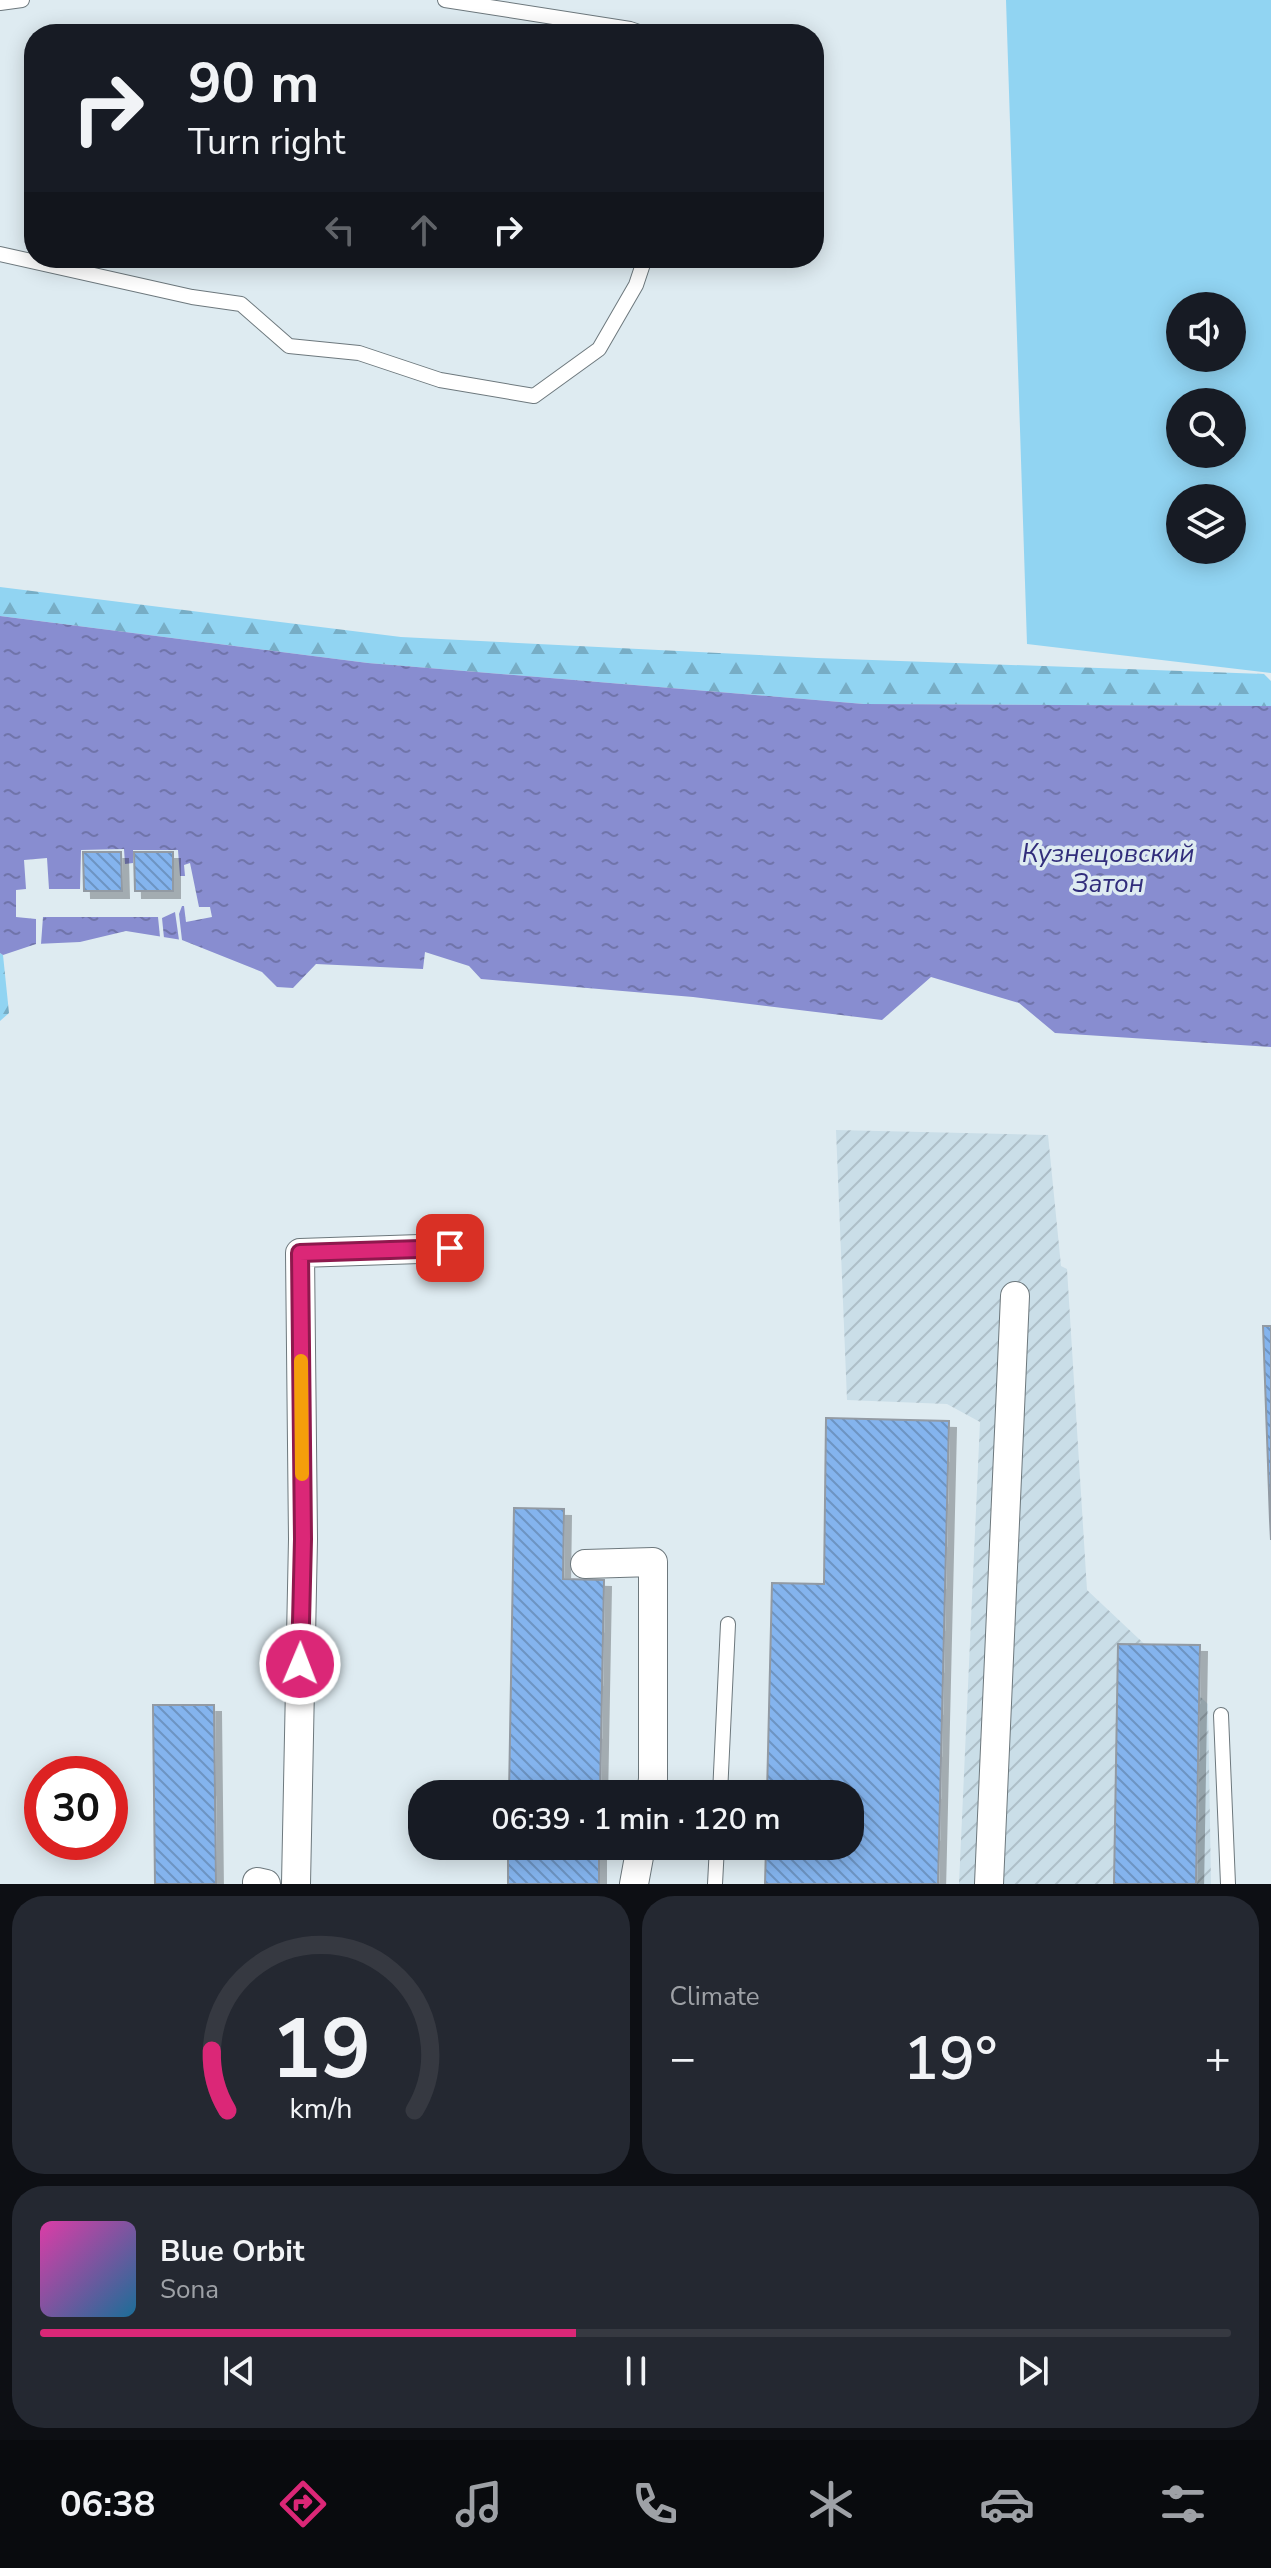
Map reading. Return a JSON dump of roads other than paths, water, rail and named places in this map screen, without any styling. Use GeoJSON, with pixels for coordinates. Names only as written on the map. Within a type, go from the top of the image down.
{"type":"FeatureCollection","features":[{"type":"Feature","properties":{"kind":"street"},"geometry":{"type":"LineString","coordinates":[[296,1884],[303,1539],[300,1253],[450,1248]]}},
{"type":"Feature","properties":{"kind":"street"},"geometry":{"type":"LineString","coordinates":[[989,1884],[1015,1296]]}},
{"type":"Feature","properties":{"kind":"street"},"geometry":{"type":"LineString","coordinates":[[585,1564],[653,1562],[653,1780]]}},
{"type":"Feature","properties":{"kind":"street"},"geometry":{"type":"LineString","coordinates":[[634,1884],[638,1860]]}},
{"type":"Feature","properties":{"kind":"lane"},"geometry":{"type":"LineString","coordinates":[[0,3],[22,0]]}},
{"type":"Feature","properties":{"kind":"lane"},"geometry":{"type":"LineString","coordinates":[[445,0],[601,24]]}},
{"type":"Feature","properties":{"kind":"lane"},"geometry":{"type":"LineString","coordinates":[[0,254],[24,259]]}},
{"type":"Feature","properties":{"kind":"lane"},"geometry":{"type":"LineString","coordinates":[[63,268],[192,297],[241,304],[289,346],[359,353],[440,380],[534,396],[599,349],[636,285],[642,268]]}},
{"type":"Feature","properties":{"kind":"lane"},"geometry":{"type":"LineString","coordinates":[[721,1780],[728,1624]]}},
{"type":"Feature","properties":{"kind":"lane"},"geometry":{"type":"LineString","coordinates":[[1221,1715],[1228,1884]]}},
{"type":"Feature","properties":{"kind":"lane"},"geometry":{"type":"LineString","coordinates":[[715,1884],[716,1860]]}},
{"type":"Feature","properties":{"kind":"water","name":"Кузнецовский Затон"},"geometry":{"type":"Polygon","coordinates":[[[0,616],[368,663],[864,704],[1271,706],[1271,1047],[1055,1033],[1019,1003],[931,977],[882,1020],[693,997],[481,979],[469,966],[425,952],[423,969],[316,964],[293,988],[277,987],[262,972],[182,940],[126,931],[80,942],[36,944],[3,955],[0,953],[0,616]]]}}]}
